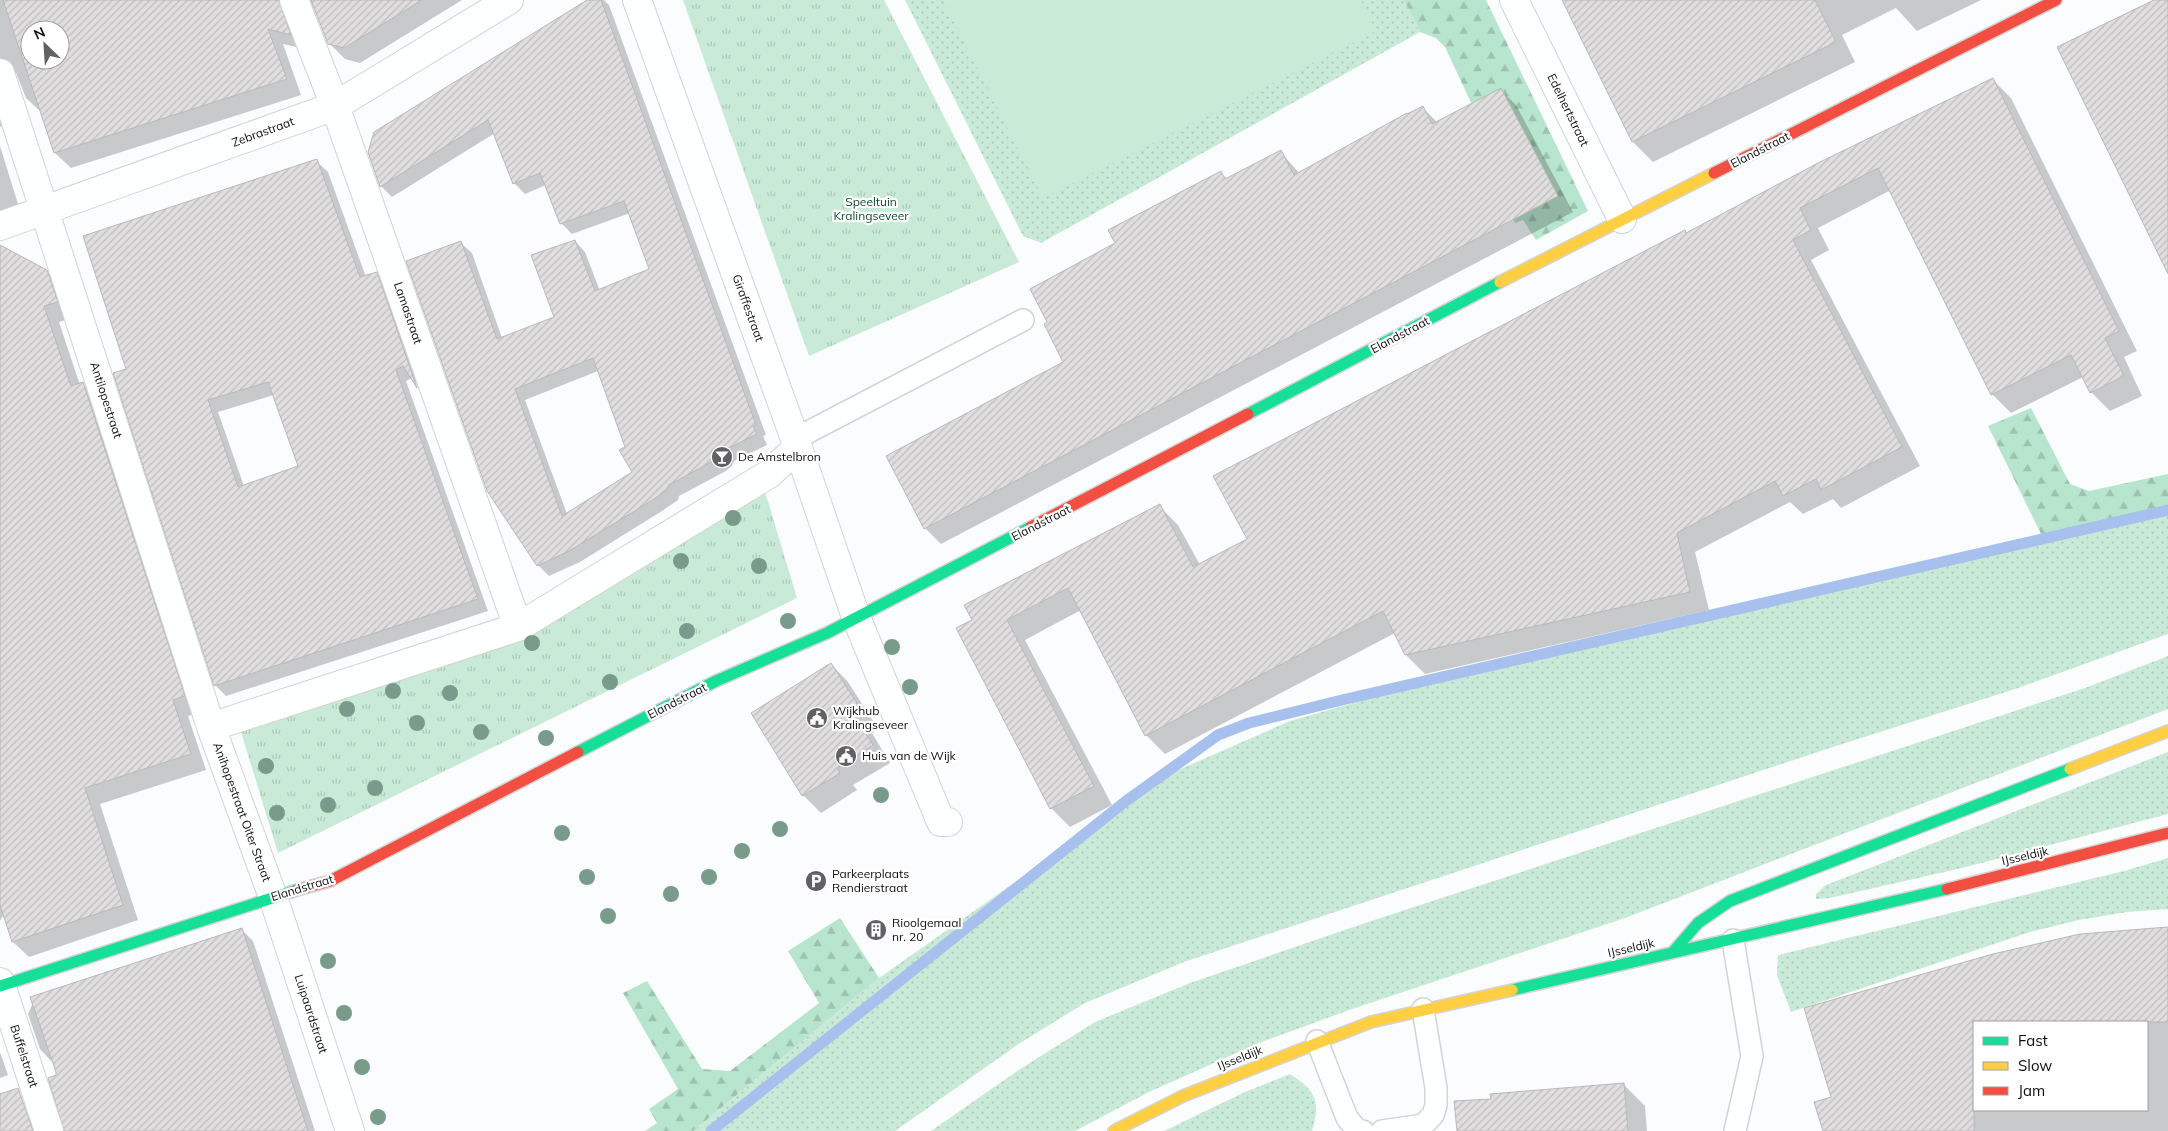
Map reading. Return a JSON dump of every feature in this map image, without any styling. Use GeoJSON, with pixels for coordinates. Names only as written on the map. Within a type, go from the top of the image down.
{"type":"FeatureCollection","features":[{"type":"Feature","properties":{"kind":"street","name":"Lamastraat"},"geometry":{"type":"LineString","coordinates":[[294,0],[335,106],[518,627]]}},
{"type":"Feature","properties":{"kind":"street","name":"Zebrastraat"},"geometry":{"type":"LineString","coordinates":[[0,226],[335,106],[508,0]]}},
{"type":"Feature","properties":{"kind":"street","name":"Giraffestraat"},"geometry":{"type":"LineString","coordinates":[[637,0],[796,443],[856,618],[942,822],[948,822]]}},
{"type":"Feature","properties":{"kind":"street","name":"Edelhertstraat"},"geometry":{"type":"LineString","coordinates":[[1514,0],[1622,220]]}},
{"type":"Feature","properties":{"kind":"street","name":"Elandstraat"},"geometry":{"type":"LineString","coordinates":[[0,984],[273,897],[330,881],[716,681],[828,633],[1622,220],[2056,0]]}},
{"type":"Feature","properties":{"kind":"street","name":"Antilopestraat"},"geometry":{"type":"LineString","coordinates":[[0,73],[211,727]]}},
{"type":"Feature","properties":{"kind":"street"},"geometry":{"type":"LineString","coordinates":[[211,727],[518,627],[769,474],[796,443]]}},
{"type":"Feature","properties":{"kind":"street","name":"Anihopestraat Oiter Straat"},"geometry":{"type":"LineString","coordinates":[[211,727],[273,897]]}},
{"type":"Feature","properties":{"kind":"street"},"geometry":{"type":"LineString","coordinates":[[1672,952],[1690,928],[1707,914],[1730,901],[2168,731]]}},
{"type":"Feature","properties":{"kind":"street","name":"IJsseldijk"},"geometry":{"type":"LineString","coordinates":[[1114,1131],[1183,1096],[1317,1041],[1371,1022],[1672,952],[1733,940],[2058,862],[2168,833]]}},
{"type":"Feature","properties":{"kind":"street","name":"Luipaardstraat"},"geometry":{"type":"LineString","coordinates":[[273,897],[350,1131]]}},
{"type":"Feature","properties":{"kind":"street","name":"Buffelstraat"},"geometry":{"type":"LineString","coordinates":[[0,984],[49,1131]]}},
{"type":"Feature","properties":{"kind":"lane"},"geometry":{"type":"LineString","coordinates":[[796,443],[1023,320]]}},
{"type":"Feature","properties":{"kind":"lane"},"geometry":{"type":"LineString","coordinates":[[1733,940],[1752,1056],[1735,1131]]}},
{"type":"Feature","properties":{"kind":"lane"},"geometry":{"type":"LineString","coordinates":[[1382,1131],[1423,1125],[1433,1115],[1436,1105],[1436,1088],[1423,1009]]}},
{"type":"Feature","properties":{"kind":"lane"},"geometry":{"type":"LineString","coordinates":[[1317,1041],[1352,1129]]}},
{"type":"Feature","properties":{"kind":"green space","name":"Speeltuin Kralingseveer"},"geometry":{"type":"Polygon","coordinates":[[[683,0],[884,0],[1019,262],[809,356],[683,0]]]}},
{"type":"Feature","properties":{"kind":"green space"},"geometry":{"type":"Polygon","coordinates":[[[905,0],[1404,0],[1420,32],[1041,243],[1023,236],[905,0]]]}},
{"type":"Feature","properties":{"kind":"green space"},"geometry":{"type":"Polygon","coordinates":[[[943,0],[1361,0],[1376,31],[1043,198],[943,0]]]}},
{"type":"Feature","properties":{"kind":"green space"},"geometry":{"type":"Polygon","coordinates":[[[1404,0],[1486,0],[1588,211],[1536,240],[1523,220],[1515,223],[1477,148],[1488,139],[1445,47],[1436,38],[1420,32],[1404,0]]]}},
{"type":"Feature","properties":{"kind":"green space"},"geometry":{"type":"Polygon","coordinates":[[[2031,408],[2070,484],[2089,491],[2168,474],[2168,513],[2044,540],[1988,426],[2031,408]]]}},
{"type":"Feature","properties":{"kind":"green space"},"geometry":{"type":"Polygon","coordinates":[[[764,488],[797,598],[278,853],[241,732],[520,637],[764,488]]]}},
{"type":"Feature","properties":{"kind":"green space"},"geometry":{"type":"Polygon","coordinates":[[[2168,513],[2168,634],[2015,689],[1833,747],[1184,962],[1085,1003],[1020,1043],[895,1131],[693,1131],[879,978],[1167,775],[1290,721],[1573,641],[2168,513]]]}},
{"type":"Feature","properties":{"kind":"green space"},"geometry":{"type":"Polygon","coordinates":[[[2168,656],[2168,709],[1625,918],[1352,1009],[1259,1043],[1149,1092],[1075,1131],[931,1131],[1020,1069],[1095,1022],[1190,983],[1365,923],[2085,688],[2168,656]]]}},
{"type":"Feature","properties":{"kind":"green space"},"geometry":{"type":"Polygon","coordinates":[[[2168,752],[2168,814],[1962,868],[1830,898],[1816,899],[1816,894],[1826,885],[2168,752]]]}},
{"type":"Feature","properties":{"kind":"green space"},"geometry":{"type":"Polygon","coordinates":[[[2168,858],[2168,909],[2127,912],[2079,920],[2030,932],[1791,1012],[1777,975],[1778,955],[2124,871],[2168,858]]]}},
{"type":"Feature","properties":{"kind":"green space"},"geometry":{"type":"Polygon","coordinates":[[[840,918],[879,978],[693,1131],[645,1131],[657,1123],[649,1109],[678,1089],[623,993],[647,981],[702,1069],[730,1071],[819,1003],[788,951],[840,918]]]}},
{"type":"Feature","properties":{"kind":"green space"},"geometry":{"type":"Polygon","coordinates":[[[1290,1074],[1306,1086],[1314,1098],[1316,1112],[1312,1131],[1164,1131],[1245,1092],[1290,1074]]]}},
{"type":"Feature","properties":{"kind":"building"},"geometry":{"type":"Polygon","coordinates":[[[3,0],[279,0],[291,35],[268,29],[287,79],[54,153],[26,70],[70,70],[70,20],[20,20],[20,51],[3,0]]]}},
{"type":"Feature","properties":{"kind":"building"},"geometry":{"type":"Polygon","coordinates":[[[311,0],[422,0],[344,48],[328,44],[311,0]]]}},
{"type":"Feature","properties":{"kind":"building"},"geometry":{"type":"Polygon","coordinates":[[[587,0],[601,0],[756,425],[753,426],[757,434],[723,451],[722,455],[715,460],[669,485],[667,490],[651,501],[569,551],[537,566],[487,491],[406,261],[461,241],[497,339],[554,317],[531,255],[575,240],[595,291],[649,269],[624,201],[560,224],[540,173],[513,184],[488,120],[380,187],[368,152],[374,132],[587,0]],[[593,358],[515,389],[562,516],[632,472],[619,450],[625,447],[593,358]]]}},
{"type":"Feature","properties":{"kind":"building"},"geometry":{"type":"Polygon","coordinates":[[[1562,0],[1815,0],[1836,42],[1632,142],[1562,0]]]}},
{"type":"Feature","properties":{"kind":"building"},"geometry":{"type":"Polygon","coordinates":[[[2154,0],[2168,0],[2168,274],[2057,47],[2154,0]]]}},
{"type":"Feature","properties":{"kind":"building"},"geometry":{"type":"Polygon","coordinates":[[[1993,78],[2119,331],[2105,338],[2124,376],[2090,393],[2071,355],[1991,395],[1878,168],[1800,208],[1811,230],[1793,240],[1902,447],[1821,490],[1816,479],[1783,496],[1775,481],[1677,533],[1690,592],[1405,655],[1383,611],[1145,736],[1068,588],[1007,620],[1094,786],[1050,809],[956,628],[972,620],[964,605],[1160,504],[1193,567],[1247,539],[1213,476],[1685,230],[1686,233],[1820,162],[1993,78]]]}},
{"type":"Feature","properties":{"kind":"building"},"geometry":{"type":"Polygon","coordinates":[[[1501,88],[1558,196],[924,529],[886,456],[1063,362],[1044,324],[1047,322],[1030,289],[1115,243],[1108,230],[1221,171],[1225,179],[1281,150],[1294,175],[1423,106],[1432,124],[1501,88]]]}},
{"type":"Feature","properties":{"kind":"building"},"geometry":{"type":"Polygon","coordinates":[[[317,159],[360,277],[377,272],[417,388],[403,366],[396,370],[478,599],[214,686],[113,373],[126,369],[83,236],[317,159]],[[268,382],[208,400],[238,487],[298,466],[268,382]]]}},
{"type":"Feature","properties":{"kind":"building"},"geometry":{"type":"Polygon","coordinates":[[[0,245],[47,270],[58,302],[44,306],[71,386],[83,382],[185,696],[173,700],[191,754],[85,788],[123,905],[12,942],[0,905],[0,245]]]}},
{"type":"Feature","properties":{"kind":"building"},"geometry":{"type":"Polygon","coordinates":[[[831,663],[862,711],[855,716],[873,745],[837,768],[840,773],[802,796],[751,713],[831,663]]]}},
{"type":"Feature","properties":{"kind":"building"},"geometry":{"type":"Polygon","coordinates":[[[2168,927],[2168,1022],[1973,1021],[1974,1131],[1823,1131],[1814,1102],[1831,1097],[1804,1008],[1993,954],[2080,934],[2168,927]]]}},
{"type":"Feature","properties":{"kind":"building"},"geometry":{"type":"Polygon","coordinates":[[[242,928],[308,1131],[64,1131],[48,1078],[56,1075],[56,1072],[30,997],[242,928]]]}},
{"type":"Feature","properties":{"kind":"building"},"geometry":{"type":"Polygon","coordinates":[[[1624,1083],[1628,1131],[1457,1131],[1454,1101],[1491,1099],[1490,1094],[1624,1083]]]}},
{"type":"Feature","properties":{"kind":"building"},"geometry":{"type":"Polygon","coordinates":[[[18,1088],[33,1131],[0,1131],[0,1094],[18,1088]]]}},
{"type":"Feature","properties":{"kind":"waterway"},"geometry":{"type":"LineString","coordinates":[[711,1131],[1126,801],[1218,735],[1249,723],[1342,700],[2168,510]]}},
{"type":"Feature","properties":{"kind":"traffic: fast"},"geometry":{"type":"LineString","coordinates":[[1248,414],[1500,282]]}},
{"type":"Feature","properties":{"kind":"traffic: fast"},"geometry":{"type":"LineString","coordinates":[[578,752],[716,681],[827,633],[1031,527]]}},
{"type":"Feature","properties":{"kind":"traffic: fast"},"geometry":{"type":"LineString","coordinates":[[1673,952],[1698,923],[1730,901],[2070,769]]}},
{"type":"Feature","properties":{"kind":"traffic: fast"},"geometry":{"type":"LineString","coordinates":[[1512,990],[1947,889]]}},
{"type":"Feature","properties":{"kind":"traffic: fast"},"geometry":{"type":"LineString","coordinates":[[0,986],[297,890]]}},
{"type":"Feature","properties":{"kind":"traffic: slow"},"geometry":{"type":"LineString","coordinates":[[1500,282],[1714,173]]}},
{"type":"Feature","properties":{"kind":"traffic: slow"},"geometry":{"type":"LineString","coordinates":[[2070,769],[2168,731]]}},
{"type":"Feature","properties":{"kind":"traffic: slow"},"geometry":{"type":"LineString","coordinates":[[1114,1131],[1183,1096],[1371,1022],[1512,990]]}},
{"type":"Feature","properties":{"kind":"traffic: jam"},"geometry":{"type":"LineString","coordinates":[[1714,173],[2056,0]]}},
{"type":"Feature","properties":{"kind":"traffic: jam"},"geometry":{"type":"LineString","coordinates":[[1031,527],[1248,414]]}},
{"type":"Feature","properties":{"kind":"traffic: jam"},"geometry":{"type":"LineString","coordinates":[[297,890],[330,881],[578,752]]}},
{"type":"Feature","properties":{"kind":"traffic: jam"},"geometry":{"type":"LineString","coordinates":[[1947,889],[2168,833]]}},
{"type":"Feature","properties":{"kind":"place","name":"De Amstelbron"},"geometry":{"type":"Point","coordinates":[722,457]}},
{"type":"Feature","properties":{"kind":"place","name":"Wijkhub Kralingseveer"},"geometry":{"type":"Point","coordinates":[817,718]}},
{"type":"Feature","properties":{"kind":"place","name":"Huis van de Wijk"},"geometry":{"type":"Point","coordinates":[846,756]}},
{"type":"Feature","properties":{"kind":"place","name":"Parkeerplaats Rendierstraat"},"geometry":{"type":"Point","coordinates":[816,881]}},
{"type":"Feature","properties":{"kind":"place","name":"Rioolgemaal nr. 20"},"geometry":{"type":"Point","coordinates":[876,930]}}]}
